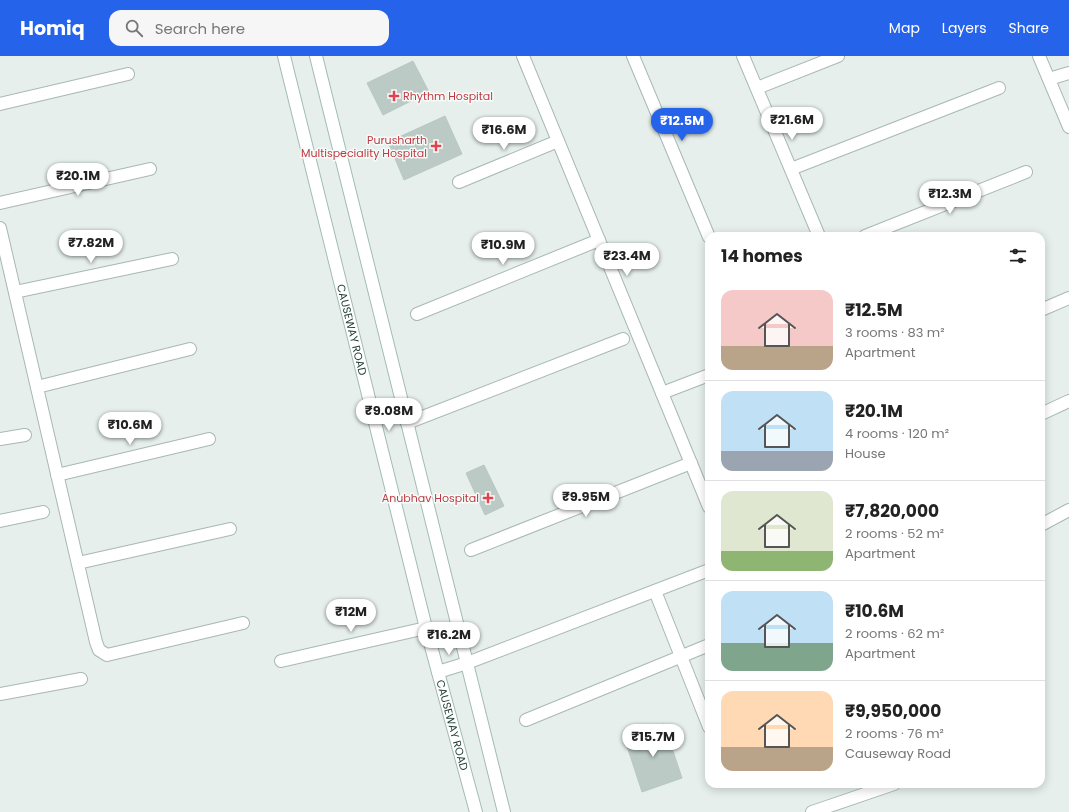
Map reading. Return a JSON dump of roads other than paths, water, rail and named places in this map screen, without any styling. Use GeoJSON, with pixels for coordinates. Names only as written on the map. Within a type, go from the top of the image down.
{"type":"FeatureCollection","features":[{"type":"Feature","properties":{"kind":"street","name":"CAUSEWAY ROAD"},"geometry":{"type":"LineString","coordinates":[[284,56],[426,628],[476,812]]}},
{"type":"Feature","properties":{"kind":"street"},"geometry":{"type":"LineString","coordinates":[[316,56],[504,812]]}},
{"type":"Feature","properties":{"kind":"street"},"geometry":{"type":"LineString","coordinates":[[523,56],[705,497]]}},
{"type":"Feature","properties":{"kind":"street"},"geometry":{"type":"LineString","coordinates":[[633,56],[707,232]]}},
{"type":"Feature","properties":{"kind":"street"},"geometry":{"type":"LineString","coordinates":[[743,56],[817,232]]}},
{"type":"Feature","properties":{"kind":"street"},"geometry":{"type":"LineString","coordinates":[[757,88],[838,56]]}},
{"type":"Feature","properties":{"kind":"street"},"geometry":{"type":"LineString","coordinates":[[1040,56],[1069,126]]}},
{"type":"Feature","properties":{"kind":"street"},"geometry":{"type":"LineString","coordinates":[[1049,79],[1069,73]]}},
{"type":"Feature","properties":{"kind":"street"},"geometry":{"type":"LineString","coordinates":[[0,104],[128,74]]}},
{"type":"Feature","properties":{"kind":"street"},"geometry":{"type":"LineString","coordinates":[[791,169],[999,88]]}},
{"type":"Feature","properties":{"kind":"street"},"geometry":{"type":"LineString","coordinates":[[459,182],[558,141]]}},
{"type":"Feature","properties":{"kind":"street"},"geometry":{"type":"LineString","coordinates":[[0,203],[150,168]]}},
{"type":"Feature","properties":{"kind":"street"},"geometry":{"type":"LineString","coordinates":[[876,232],[1026,172]]}},
{"type":"Feature","properties":{"kind":"street"},"geometry":{"type":"LineString","coordinates":[[0,228],[99,650],[107,655],[243,623]]}},
{"type":"Feature","properties":{"kind":"street"},"geometry":{"type":"LineString","coordinates":[[416,314],[599,240]]}},
{"type":"Feature","properties":{"kind":"street"},"geometry":{"type":"LineString","coordinates":[[15,292],[172,259]]}},
{"type":"Feature","properties":{"kind":"street"},"geometry":{"type":"LineString","coordinates":[[1045,308],[1069,298]]}},
{"type":"Feature","properties":{"kind":"street"},"geometry":{"type":"LineString","coordinates":[[407,423],[623,339]]}},
{"type":"Feature","properties":{"kind":"street"},"geometry":{"type":"LineString","coordinates":[[37,387],[190,349]]}},
{"type":"Feature","properties":{"kind":"street"},"geometry":{"type":"LineString","coordinates":[[662,393],[705,377]]}},
{"type":"Feature","properties":{"kind":"street"},"geometry":{"type":"LineString","coordinates":[[1045,412],[1069,401]]}},
{"type":"Feature","properties":{"kind":"street"},"geometry":{"type":"LineString","coordinates":[[0,439],[25,435]]}},
{"type":"Feature","properties":{"kind":"street"},"geometry":{"type":"LineString","coordinates":[[57,475],[209,439]]}},
{"type":"Feature","properties":{"kind":"street"},"geometry":{"type":"LineString","coordinates":[[471,550],[691,463]]}},
{"type":"Feature","properties":{"kind":"street"},"geometry":{"type":"LineString","coordinates":[[1045,523],[1069,510]]}},
{"type":"Feature","properties":{"kind":"street"},"geometry":{"type":"LineString","coordinates":[[0,521],[43,512]]}},
{"type":"Feature","properties":{"kind":"street"},"geometry":{"type":"LineString","coordinates":[[78,563],[230,529]]}},
{"type":"Feature","properties":{"kind":"street"},"geometry":{"type":"LineString","coordinates":[[438,672],[467,663],[705,572]]}},
{"type":"Feature","properties":{"kind":"street"},"geometry":{"type":"LineString","coordinates":[[655,591],[705,717]]}},
{"type":"Feature","properties":{"kind":"street"},"geometry":{"type":"LineString","coordinates":[[281,661],[426,628]]}},
{"type":"Feature","properties":{"kind":"street"},"geometry":{"type":"LineString","coordinates":[[526,720],[705,647]]}},
{"type":"Feature","properties":{"kind":"street"},"geometry":{"type":"LineString","coordinates":[[0,694],[81,679]]}},
{"type":"Feature","properties":{"kind":"street"},"geometry":{"type":"LineString","coordinates":[[812,812],[882,788]]}},
{"type":"Feature","properties":{"kind":"place","name":"Rhythm Hospital"},"geometry":{"type":"Point","coordinates":[394,96]}},
{"type":"Feature","properties":{"kind":"place","name":"Purusharth Multispeciality Hospital"},"geometry":{"type":"Point","coordinates":[436,146]}},
{"type":"Feature","properties":{"kind":"place","name":"Anubhav Hospital"},"geometry":{"type":"Point","coordinates":[488,498]}}]}
